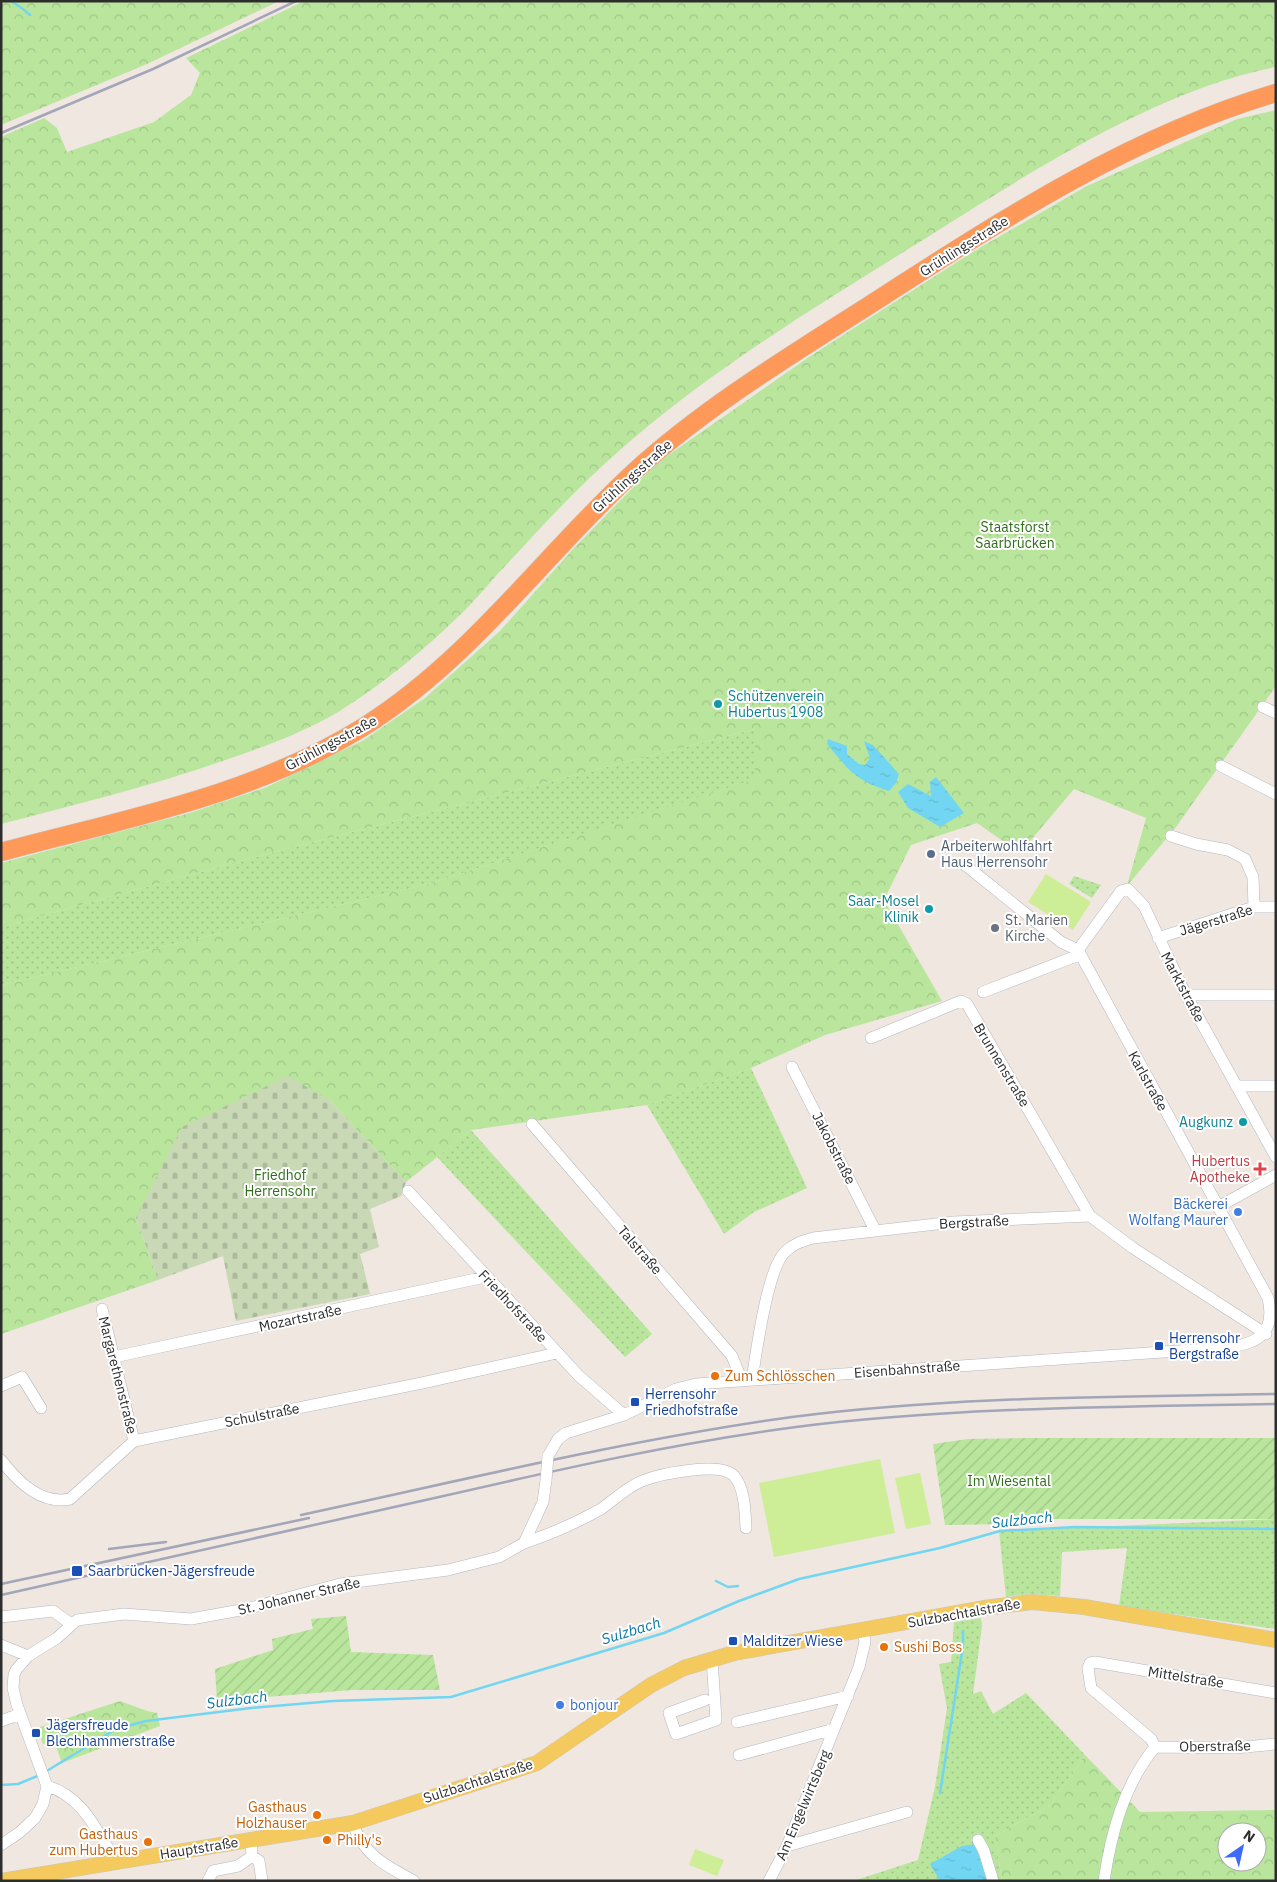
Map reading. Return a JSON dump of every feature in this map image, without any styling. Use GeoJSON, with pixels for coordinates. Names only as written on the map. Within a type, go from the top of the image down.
{"type":"FeatureCollection","features":[{"type":"Feature","properties":{"kind":"highway"},"geometry":{"type":"LineString","coordinates":[[1,840],[192,789],[234,775],[315,741],[355,718],[421,672],[456,642],[590,500],[630,461],[706,400],[822,322],[946,244],[1095,156],[1191,110],[1276,82]]}},
{"type":"Feature","properties":{"kind":"highway","name":"Grühlingsstraße"},"geometry":{"type":"LineString","coordinates":[[1,852],[238,786],[280,770],[361,728],[395,706],[463,650],[595,509],[650,459],[712,410],[862,310],[1050,193],[1132,149],[1191,122],[1276,93]]}},
{"type":"Feature","properties":{"kind":"main road","name":"Sulzbachtalstraße"},"geometry":{"type":"LineString","coordinates":[[345,1824],[536,1763],[637,1693],[684,1668],[712,1658],[984,1608],[1032,1602],[1084,1607],[1276,1640]]}},
{"type":"Feature","properties":{"kind":"main road","name":"Hauptstraße"},"geometry":{"type":"LineString","coordinates":[[1,1881],[345,1824]]}},
{"type":"Feature","properties":{"kind":"street"},"geometry":{"type":"LineString","coordinates":[[1263,707],[1276,713]]}},
{"type":"Feature","properties":{"kind":"street"},"geometry":{"type":"LineString","coordinates":[[1221,766],[1276,794]]}},
{"type":"Feature","properties":{"kind":"street"},"geometry":{"type":"LineString","coordinates":[[1171,836],[1196,844],[1228,850],[1245,860],[1253,878],[1254,907]]}},
{"type":"Feature","properties":{"kind":"street"},"geometry":{"type":"LineString","coordinates":[[964,864],[1061,942],[1078,952]]}},
{"type":"Feature","properties":{"kind":"street","name":"Marktstraße"},"geometry":{"type":"LineString","coordinates":[[1078,952],[1121,891],[1128,889],[1144,906],[1186,995],[1276,1158]]}},
{"type":"Feature","properties":{"kind":"street","name":"Jägerstraße"},"geometry":{"type":"LineString","coordinates":[[1158,938],[1254,907],[1276,906]]}},
{"type":"Feature","properties":{"kind":"street"},"geometry":{"type":"LineString","coordinates":[[984,992],[1078,952]]}},
{"type":"Feature","properties":{"kind":"street","name":"Karlstraße"},"geometry":{"type":"LineString","coordinates":[[1078,952],[1274,1311],[1261,1338]]}},
{"type":"Feature","properties":{"kind":"street"},"geometry":{"type":"LineString","coordinates":[[1186,995],[1276,995]]}},
{"type":"Feature","properties":{"kind":"street","name":"Brunnenstraße"},"geometry":{"type":"LineString","coordinates":[[871,1038],[961,1001],[967,1004],[1090,1216]]}},
{"type":"Feature","properties":{"kind":"street","name":"Jakobstraße"},"geometry":{"type":"LineString","coordinates":[[792,1067],[875,1230]]}},
{"type":"Feature","properties":{"kind":"street"},"geometry":{"type":"LineString","coordinates":[[1236,1086],[1276,1086]]}},
{"type":"Feature","properties":{"kind":"street","name":"Talstraße"},"geometry":{"type":"LineString","coordinates":[[532,1124],[732,1356],[747,1380]]}},
{"type":"Feature","properties":{"kind":"street"},"geometry":{"type":"LineString","coordinates":[[1218,1207],[1276,1175]]}},
{"type":"Feature","properties":{"kind":"street","name":"Friedhofstraße"},"geometry":{"type":"LineString","coordinates":[[408,1191],[485,1277],[579,1376],[624,1415]]}},
{"type":"Feature","properties":{"kind":"street"},"geometry":{"type":"LineString","coordinates":[[1090,1216],[1261,1338]]}},
{"type":"Feature","properties":{"kind":"street","name":"Bergstraße"},"geometry":{"type":"LineString","coordinates":[[747,1380],[773,1277],[784,1253],[799,1242],[875,1230],[954,1222],[1090,1216]]}},
{"type":"Feature","properties":{"kind":"street","name":"Mozartstraße"},"geometry":{"type":"LineString","coordinates":[[114,1357],[485,1277]]}},
{"type":"Feature","properties":{"kind":"street","name":"Margarethenstraße"},"geometry":{"type":"LineString","coordinates":[[102,1309],[134,1441]]}},
{"type":"Feature","properties":{"kind":"street","name":"Eisenbahnstraße"},"geometry":{"type":"LineString","coordinates":[[524,1544],[543,1502],[548,1456],[558,1439],[566,1433],[624,1415],[676,1389],[696,1384],[747,1380],[1222,1348],[1261,1338]]}},
{"type":"Feature","properties":{"kind":"street","name":"Schulstraße"},"geometry":{"type":"LineString","coordinates":[[134,1441],[412,1385],[557,1353]]}},
{"type":"Feature","properties":{"kind":"street"},"geometry":{"type":"LineString","coordinates":[[1,1386],[22,1377],[41,1408]]}},
{"type":"Feature","properties":{"kind":"street"},"geometry":{"type":"LineString","coordinates":[[1,1460],[17,1480],[29,1489],[58,1502],[70,1499],[134,1441]]}},
{"type":"Feature","properties":{"kind":"street","name":"St. Johanner Straße"},"geometry":{"type":"LineString","coordinates":[[47,1782],[20,1714],[14,1696],[12,1681],[16,1670],[28,1656],[57,1638],[77,1620],[86,1617],[124,1614],[191,1619],[246,1609],[340,1584],[462,1568],[499,1557],[524,1544],[560,1531],[600,1509],[641,1482],[686,1469],[730,1472],[736,1478],[744,1506],[746,1528]]}},
{"type":"Feature","properties":{"kind":"street"},"geometry":{"type":"LineString","coordinates":[[1,1617],[53,1611],[71,1624]]}},
{"type":"Feature","properties":{"kind":"street","name":"Am Engelwirtsberg"},"geometry":{"type":"LineString","coordinates":[[769,1881],[787,1846],[848,1696],[863,1655],[865,1642],[863,1631]]}},
{"type":"Feature","properties":{"kind":"street"},"geometry":{"type":"LineString","coordinates":[[1,1645],[28,1656]]}},
{"type":"Feature","properties":{"kind":"street"},"geometry":{"type":"LineString","coordinates":[[705,1700],[669,1713],[676,1734],[716,1720],[712,1658]]}},
{"type":"Feature","properties":{"kind":"street","name":"Mittelstraße"},"geometry":{"type":"LineString","coordinates":[[1155,1747],[1151,1739],[1091,1688],[1088,1668],[1090,1663],[1095,1662],[1276,1692]]}},
{"type":"Feature","properties":{"kind":"street"},"geometry":{"type":"LineString","coordinates":[[737,1722],[848,1696]]}},
{"type":"Feature","properties":{"kind":"street"},"geometry":{"type":"LineString","coordinates":[[1,1721],[20,1714]]}},
{"type":"Feature","properties":{"kind":"street","name":"Am Engelwirtsberg"},"geometry":{"type":"LineString","coordinates":[[738,1755],[834,1729]]}},
{"type":"Feature","properties":{"kind":"street","name":"Oberstraße"},"geometry":{"type":"LineString","coordinates":[[1155,1747],[1235,1748],[1276,1744]]}},
{"type":"Feature","properties":{"kind":"street"},"geometry":{"type":"LineString","coordinates":[[1104,1881],[1108,1849],[1121,1806],[1155,1747]]}},
{"type":"Feature","properties":{"kind":"street"},"geometry":{"type":"LineString","coordinates":[[1,1845],[28,1825],[43,1804],[47,1782],[64,1793],[89,1815],[112,1855],[114,1862]]}},
{"type":"Feature","properties":{"kind":"street"},"geometry":{"type":"LineString","coordinates":[[787,1846],[907,1812]]}},
{"type":"Feature","properties":{"kind":"street"},"geometry":{"type":"LineString","coordinates":[[345,1824],[377,1861],[414,1881]]}},
{"type":"Feature","properties":{"kind":"street"},"geometry":{"type":"LineString","coordinates":[[251,1840],[252,1856]]}},
{"type":"Feature","properties":{"kind":"street"},"geometry":{"type":"LineString","coordinates":[[978,1840],[984,1851],[993,1881]]}},
{"type":"Feature","properties":{"kind":"street"},"geometry":{"type":"LineString","coordinates":[[208,1881],[213,1870],[238,1866],[252,1856]]}},
{"type":"Feature","properties":{"kind":"street"},"geometry":{"type":"LineString","coordinates":[[252,1856],[259,1861],[262,1881]]}},
{"type":"Feature","properties":{"kind":"green space"},"geometry":{"type":"Polygon","coordinates":[[[1,1],[279,1],[147,64],[1,125],[1,1]]]}},
{"type":"Feature","properties":{"kind":"green space"},"geometry":{"type":"Polygon","coordinates":[[[304,1],[1276,1],[1276,67],[1230,79],[1183,95],[1090,139],[1001,191],[764,340],[690,393],[620,450],[562,505],[448,627],[387,678],[338,712],[261,748],[205,767],[118,793],[1,824],[1,137],[44,118],[57,128],[67,152],[154,122],[191,95],[200,73],[186,58],[304,1]]]}},
{"type":"Feature","properties":{"kind":"green space","name":"Staatsforst Saarbrücken"},"geometry":{"type":"Polygon","coordinates":[[[1276,110],[1276,686],[1176,827],[1127,886],[1146,818],[1074,789],[1020,853],[977,823],[911,845],[884,900],[942,1001],[825,1035],[751,1068],[647,1105],[471,1130],[406,1182],[329,1100],[136,1218],[158,1280],[1,1334],[1,985],[428,884],[755,779],[755,729],[270,853],[1,927],[1,863],[190,813],[267,787],[364,740],[425,698],[500,631],[574,548],[657,463],[809,357],[971,253],[1087,186],[1237,119],[1276,110]]]}},
{"type":"Feature","properties":{"kind":"green space"},"geometry":{"type":"Polygon","coordinates":[[[755,729],[756,779],[428,884],[1,985],[1,927],[270,853],[755,729]]]}},
{"type":"Feature","properties":{"kind":"green space"},"geometry":{"type":"Polygon","coordinates":[[[1046,874],[1091,902],[1073,930],[1028,902],[1046,874]]]}},
{"type":"Feature","properties":{"kind":"green space"},"geometry":{"type":"Polygon","coordinates":[[[1074,876],[1101,885],[1092,898],[1069,884],[1074,876]]]}},
{"type":"Feature","properties":{"kind":"green space"},"geometry":{"type":"Polygon","coordinates":[[[751,1068],[807,1188],[754,1212],[724,1234],[647,1105],[751,1068]]]}},
{"type":"Feature","properties":{"kind":"green space","name":"Friedhof Herrensohr"},"geometry":{"type":"Polygon","coordinates":[[[288,1076],[329,1100],[406,1182],[401,1196],[370,1209],[379,1247],[360,1254],[370,1294],[236,1321],[223,1256],[158,1280],[136,1218],[182,1127],[288,1076]]]}},
{"type":"Feature","properties":{"kind":"green space"},"geometry":{"type":"Polygon","coordinates":[[[471,1130],[652,1334],[625,1357],[437,1157],[471,1130]]]}},
{"type":"Feature","properties":{"kind":"green space","name":"Im Wiesental"},"geometry":{"type":"Polygon","coordinates":[[[1276,1438],[1276,1519],[1036,1519],[1008,1524],[945,1525],[933,1444],[968,1439],[1276,1438]]]}},
{"type":"Feature","properties":{"kind":"green space"},"geometry":{"type":"Polygon","coordinates":[[[880,1459],[895,1533],[774,1557],[759,1483],[880,1459]]]}},
{"type":"Feature","properties":{"kind":"green space"},"geometry":{"type":"Polygon","coordinates":[[[920,1473],[931,1524],[906,1529],[895,1478],[920,1473]]]}},
{"type":"Feature","properties":{"kind":"green space"},"geometry":{"type":"Polygon","coordinates":[[[1276,1519],[1276,1629],[1119,1606],[1127,1548],[1062,1552],[1060,1596],[1032,1594],[1006,1597],[999,1531],[1276,1519]]]}},
{"type":"Feature","properties":{"kind":"green space"},"geometry":{"type":"Polygon","coordinates":[[[346,1616],[351,1652],[433,1655],[440,1690],[352,1690],[217,1701],[215,1669],[273,1650],[272,1639],[313,1629],[311,1619],[346,1616]]]}},
{"type":"Feature","properties":{"kind":"green space"},"geometry":{"type":"Polygon","coordinates":[[[981,1618],[982,1626],[973,1694],[981,1691],[993,1714],[1026,1693],[1085,1755],[1050,1805],[995,1836],[1002,1881],[853,1881],[918,1860],[935,1787],[947,1708],[939,1664],[951,1662],[954,1622],[981,1618]]]}},
{"type":"Feature","properties":{"kind":"green space"},"geometry":{"type":"Polygon","coordinates":[[[120,1701],[157,1713],[160,1726],[62,1763],[54,1741],[43,1744],[37,1728],[120,1701]]]}},
{"type":"Feature","properties":{"kind":"green space"},"geometry":{"type":"Polygon","coordinates":[[[1085,1755],[1140,1812],[1276,1810],[1276,1881],[1002,1881],[995,1836],[1050,1805],[1085,1755]]]}},
{"type":"Feature","properties":{"kind":"green space"},"geometry":{"type":"Polygon","coordinates":[[[695,1849],[724,1860],[717,1876],[689,1865],[695,1849]]]}},
{"type":"Feature","properties":{"kind":"water"},"geometry":{"type":"Polygon","coordinates":[[[828,739],[847,746],[847,754],[859,764],[865,765],[870,758],[864,741],[873,745],[899,774],[896,783],[889,791],[860,778],[847,767],[827,744],[828,739]]]}},
{"type":"Feature","properties":{"kind":"water"},"geometry":{"type":"Polygon","coordinates":[[[936,777],[964,813],[940,827],[908,808],[898,792],[908,784],[931,796],[930,782],[936,777]]]}},
{"type":"Feature","properties":{"kind":"water"},"geometry":{"type":"Polygon","coordinates":[[[975,1844],[987,1881],[940,1881],[930,1864],[962,1846],[975,1844]]]}},
{"type":"Feature","properties":{"kind":"waterway"},"geometry":{"type":"LineString","coordinates":[[11,1],[23,9]]}},
{"type":"Feature","properties":{"kind":"waterway"},"geometry":{"type":"LineString","coordinates":[[24,10],[30,15]]}},
{"type":"Feature","properties":{"kind":"waterway","name":"Sulzbach"},"geometry":{"type":"LineString","coordinates":[[45,1772],[116,1729],[146,1721],[251,1708],[333,1701],[451,1697],[664,1633],[739,1601],[799,1579],[940,1548],[1000,1531],[1075,1527],[1276,1529]]}},
{"type":"Feature","properties":{"kind":"waterway"},"geometry":{"type":"LineString","coordinates":[[716,1581],[728,1587],[738,1586]]}},
{"type":"Feature","properties":{"kind":"waterway"},"geometry":{"type":"LineString","coordinates":[[940,1793],[963,1646],[963,1631]]}},
{"type":"Feature","properties":{"kind":"waterway","name":"Sulzbach"},"geometry":{"type":"LineString","coordinates":[[1,1785],[18,1784],[40,1775]]}},
{"type":"Feature","properties":{"kind":"railway"},"geometry":{"type":"LineString","coordinates":[[1,133],[153,69],[296,1]]}},
{"type":"Feature","properties":{"kind":"railway"},"geometry":{"type":"LineString","coordinates":[[301,1515],[607,1449],[730,1426],[792,1417],[852,1410],[973,1401],[1276,1394]]}},
{"type":"Feature","properties":{"kind":"railway"},"geometry":{"type":"LineString","coordinates":[[1,1595],[572,1467],[751,1433],[915,1415],[1095,1407],[1276,1404]]}},
{"type":"Feature","properties":{"kind":"railway"},"geometry":{"type":"LineString","coordinates":[[1,1584],[309,1518]]}},
{"type":"Feature","properties":{"kind":"railway"},"geometry":{"type":"LineString","coordinates":[[109,1549],[166,1542]]}},
{"type":"Feature","properties":{"kind":"place","name":"Schützenverein Hubertus 1908"},"geometry":{"type":"Point","coordinates":[718,704]}},
{"type":"Feature","properties":{"kind":"place","name":"Arbeiterwohlfahrt Haus Herrensohr"},"geometry":{"type":"Point","coordinates":[931,854]}},
{"type":"Feature","properties":{"kind":"place","name":"Saar-Mosel Klinik"},"geometry":{"type":"Point","coordinates":[929,909]}},
{"type":"Feature","properties":{"kind":"place","name":"St. Marien Kirche"},"geometry":{"type":"Point","coordinates":[995,928]}},
{"type":"Feature","properties":{"kind":"place","name":"Augkunz"},"geometry":{"type":"Point","coordinates":[1243,1122]}},
{"type":"Feature","properties":{"kind":"place","name":"Hubertus Apotheke"},"geometry":{"type":"Point","coordinates":[1260,1169]}},
{"type":"Feature","properties":{"kind":"place","name":"Bäckerei Wolfang Maurer"},"geometry":{"type":"Point","coordinates":[1238,1212]}},
{"type":"Feature","properties":{"kind":"place","name":"Herrensohr Bergstraße"},"geometry":{"type":"Point","coordinates":[1159,1346]}},
{"type":"Feature","properties":{"kind":"place","name":"Zum Schlösschen"},"geometry":{"type":"Point","coordinates":[715,1376]}},
{"type":"Feature","properties":{"kind":"place","name":"Herrensohr Friedhofstraße"},"geometry":{"type":"Point","coordinates":[635,1402]}},
{"type":"Feature","properties":{"kind":"place","name":"Saarbrücken-Jägersfreude"},"geometry":{"type":"Point","coordinates":[77,1571]}},
{"type":"Feature","properties":{"kind":"place","name":"Malditzer Wiese"},"geometry":{"type":"Point","coordinates":[733,1641]}},
{"type":"Feature","properties":{"kind":"place","name":"Sushi Boss"},"geometry":{"type":"Point","coordinates":[884,1647]}},
{"type":"Feature","properties":{"kind":"place","name":"bonjour"},"geometry":{"type":"Point","coordinates":[560,1705]}},
{"type":"Feature","properties":{"kind":"place","name":"Jägersfreude Blechhammerstraße"},"geometry":{"type":"Point","coordinates":[36,1733]}},
{"type":"Feature","properties":{"kind":"place","name":"Gasthaus Holzhauser"},"geometry":{"type":"Point","coordinates":[317,1815]}},
{"type":"Feature","properties":{"kind":"place","name":"Philly's"},"geometry":{"type":"Point","coordinates":[327,1840]}},
{"type":"Feature","properties":{"kind":"place","name":"Gasthaus zum Hubertus"},"geometry":{"type":"Point","coordinates":[148,1842]}}]}
